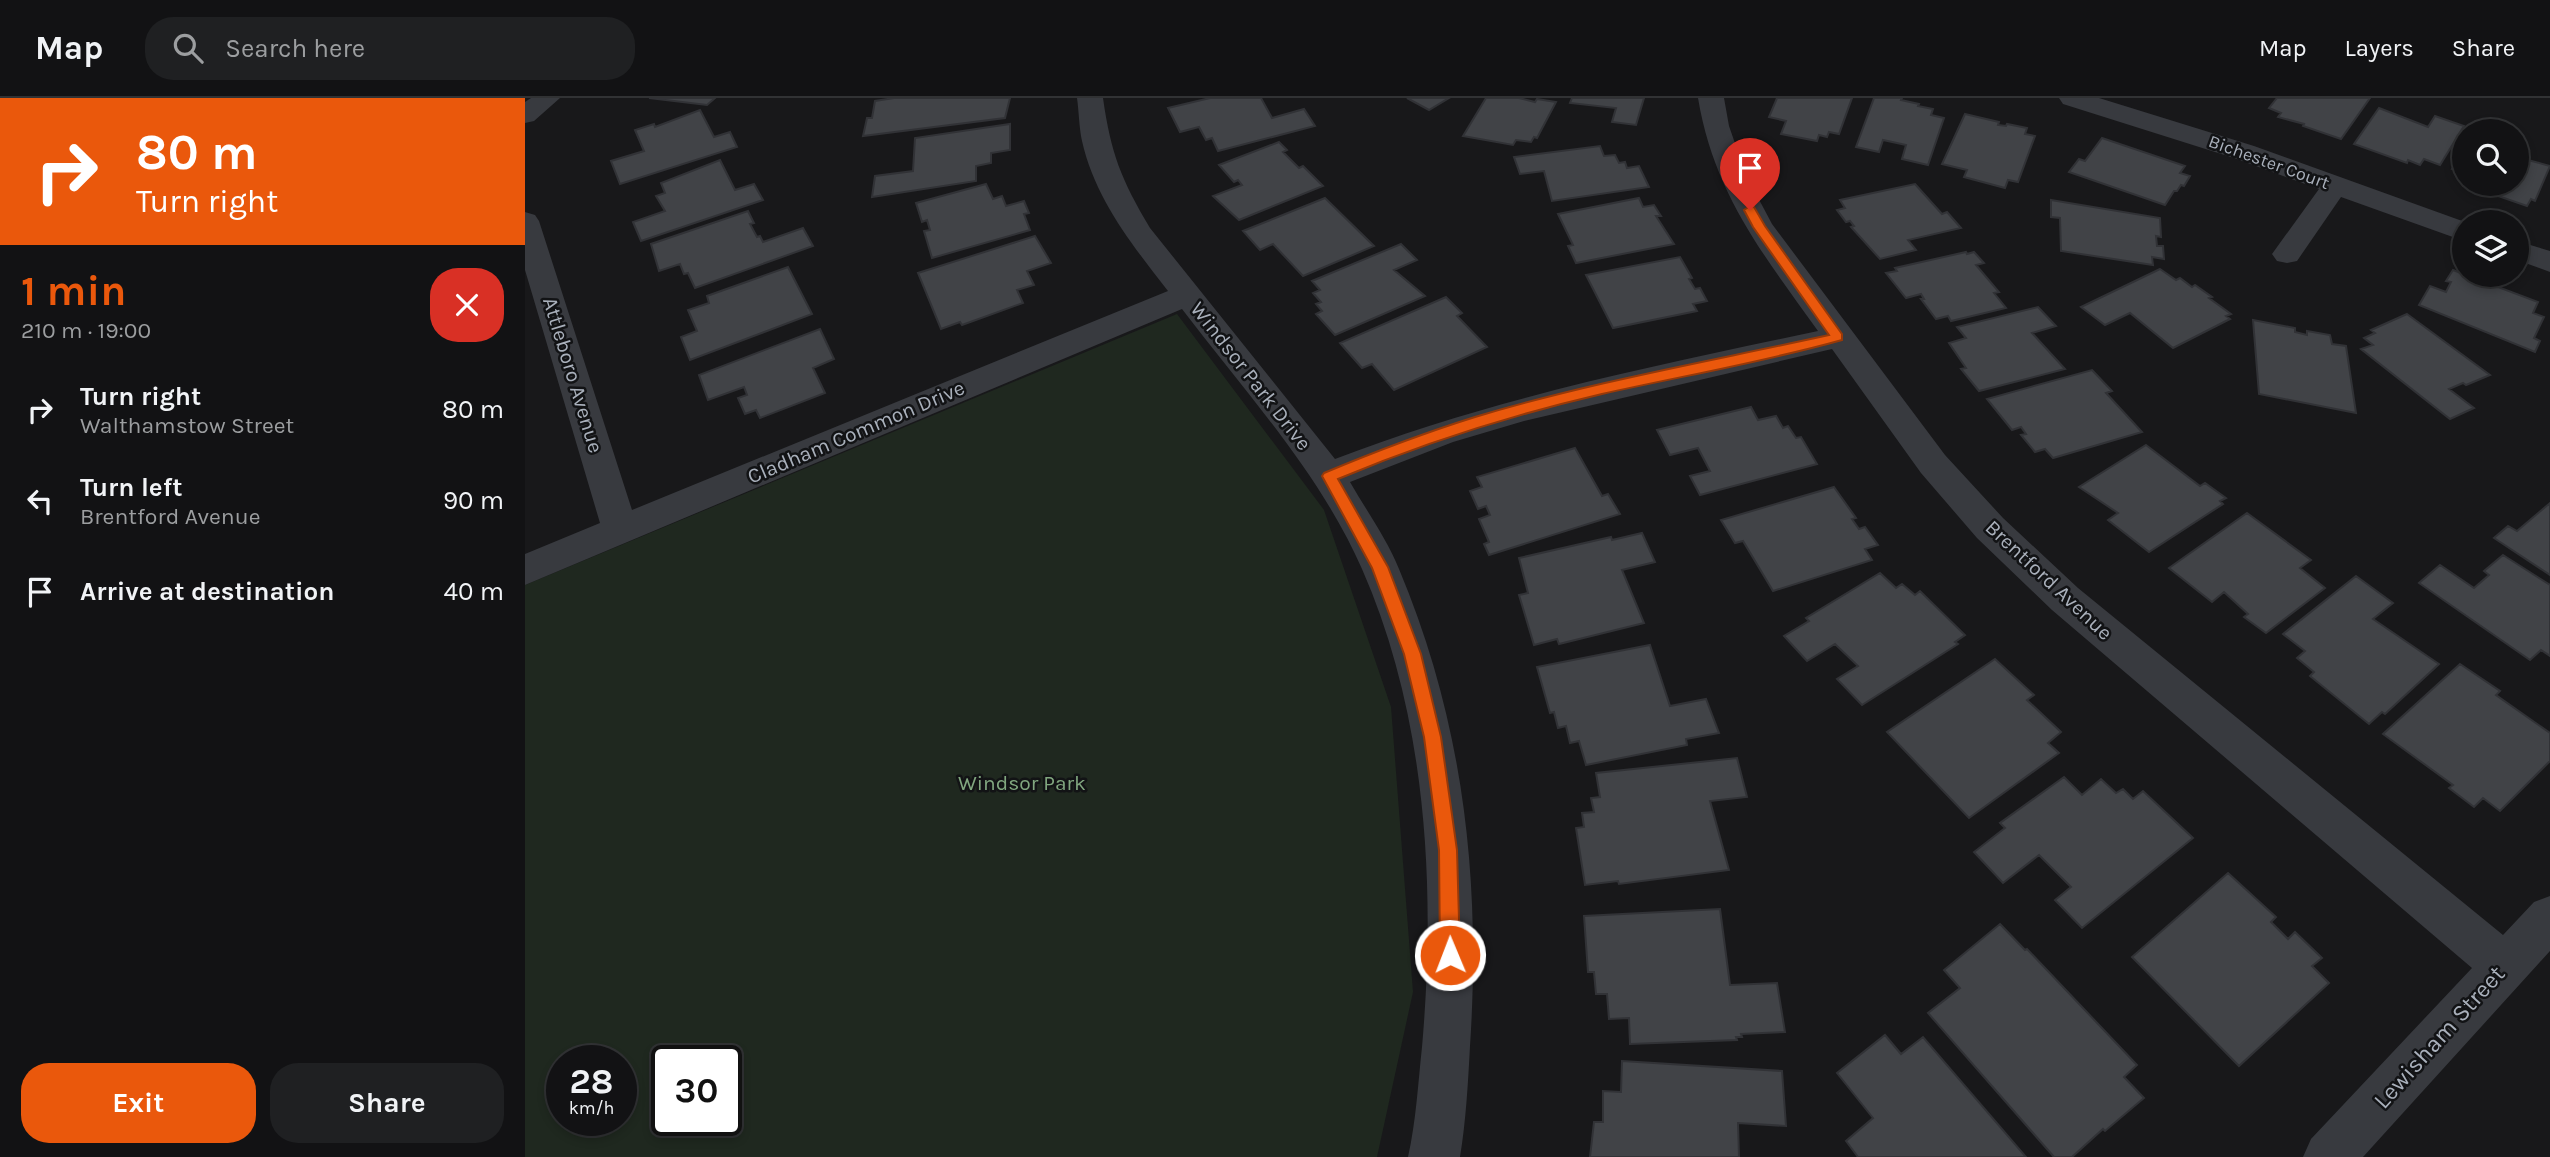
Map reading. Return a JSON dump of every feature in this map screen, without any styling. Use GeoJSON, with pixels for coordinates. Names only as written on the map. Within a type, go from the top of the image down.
{"type":"FeatureCollection","features":[{"type":"Feature","properties":{"kind":"street"},"geometry":{"type":"LineString","coordinates":[[525,116],[547,98]]}},
{"type":"Feature","properties":{"kind":"street","name":"Windsor Park Drive"},"geometry":{"type":"LineString","coordinates":[[1090,98],[1096,142],[1111,186],[1137,232],[1329,476],[1380,567],[1412,654],[1433,737],[1448,850],[1451,981],[1439,1132],[1434,1157]]}},
{"type":"Feature","properties":{"kind":"street","name":"Brentford Avenue"},"geometry":{"type":"LineString","coordinates":[[1711,98],[1716,126],[1732,175],[1759,227],[1933,464],[1990,528],[2066,599],[2504,965]]}},
{"type":"Feature","properties":{"kind":"street","name":"Bichester Court"},"geometry":{"type":"LineString","coordinates":[[2072,98],[2160,124],[2452,228]]}},
{"type":"Feature","properties":{"kind":"street"},"geometry":{"type":"LineString","coordinates":[[2287,254],[2336,186]]}},
{"type":"Feature","properties":{"kind":"street","name":"Attleboro Avenue"},"geometry":{"type":"LineString","coordinates":[[525,221],[620,530]]}},
{"type":"Feature","properties":{"kind":"street"},"geometry":{"type":"LineString","coordinates":[[2529,254],[2550,262]]}},
{"type":"Feature","properties":{"kind":"street","name":"Cladham Common Drive"},"geometry":{"type":"LineString","coordinates":[[525,570],[1187,295]]}},
{"type":"Feature","properties":{"kind":"street"},"geometry":{"type":"LineString","coordinates":[[1329,476],[1478,422],[1600,390],[1838,337]]}},
{"type":"Feature","properties":{"kind":"street","name":"Lewisham Street"},"geometry":{"type":"LineString","coordinates":[[2329,1157],[2550,918]]}},
{"type":"Feature","properties":{"kind":"green space","name":"Windsor Park"},"geometry":{"type":"Polygon","coordinates":[[[1177,314],[1324,510],[1391,707],[1413,992],[1377,1157],[525,1157],[525,585],[1177,314]]]}},
{"type":"Feature","properties":{"kind":"building"},"geometry":{"type":"Polygon","coordinates":[[[649,98],[715,98],[707,105],[649,98]]]}},
{"type":"Feature","properties":{"kind":"building"},"geometry":{"type":"Polygon","coordinates":[[[894,98],[1010,98],[1005,118],[863,136],[867,118],[872,118],[875,101],[894,98]]]}},
{"type":"Feature","properties":{"kind":"building"},"geometry":{"type":"Polygon","coordinates":[[[1210,98],[1261,98],[1272,118],[1304,109],[1315,126],[1218,151],[1212,138],[1206,140],[1199,127],[1180,132],[1168,108],[1210,98]]]}},
{"type":"Feature","properties":{"kind":"building"},"geometry":{"type":"Polygon","coordinates":[[[1407,98],[1449,98],[1429,110],[1407,98]]]}},
{"type":"Feature","properties":{"kind":"building"},"geometry":{"type":"Polygon","coordinates":[[[1486,98],[1556,102],[1537,138],[1534,137],[1531,142],[1516,140],[1513,145],[1463,136],[1486,98]]]}},
{"type":"Feature","properties":{"kind":"building"},"geometry":{"type":"Polygon","coordinates":[[[1572,98],[1644,98],[1636,125],[1612,122],[1616,108],[1570,103],[1572,98]]]}},
{"type":"Feature","properties":{"kind":"building"},"geometry":{"type":"Polygon","coordinates":[[[1777,98],[1852,98],[1839,134],[1829,132],[1827,137],[1819,135],[1817,141],[1781,134],[1786,121],[1769,117],[1777,98]]]}},
{"type":"Feature","properties":{"kind":"building"},"geometry":{"type":"Polygon","coordinates":[[[1874,98],[1902,98],[1901,100],[1933,109],[1931,115],[1944,118],[1928,165],[1902,159],[1906,145],[1883,140],[1879,152],[1856,147],[1874,98]]]}},
{"type":"Feature","properties":{"kind":"building"},"geometry":{"type":"Polygon","coordinates":[[[2277,98],[2370,98],[2341,139],[2278,117],[2281,113],[2269,108],[2277,98]]]}},
{"type":"Feature","properties":{"kind":"building"},"geometry":{"type":"Polygon","coordinates":[[[2379,108],[2428,127],[2435,116],[2452,122],[2452,146],[2440,165],[2424,159],[2420,165],[2408,160],[2407,163],[2354,144],[2379,108]]]}},
{"type":"Feature","properties":{"kind":"building"},"geometry":{"type":"Polygon","coordinates":[[[700,110],[714,137],[730,132],[737,147],[620,184],[611,161],[644,151],[635,130],[654,124],[655,127],[700,110]]]}},
{"type":"Feature","properties":{"kind":"building"},"geometry":{"type":"Polygon","coordinates":[[[1965,114],[1999,122],[1998,125],[2027,128],[2025,134],[2035,136],[2018,182],[2008,180],[2005,188],[1964,177],[1967,170],[1942,164],[1965,114]]]}},
{"type":"Feature","properties":{"kind":"building"},"geometry":{"type":"Polygon","coordinates":[[[1010,124],[1010,150],[991,153],[991,163],[976,166],[976,181],[872,197],[875,176],[913,171],[915,138],[1010,124]]]}},
{"type":"Feature","properties":{"kind":"building"},"geometry":{"type":"Polygon","coordinates":[[[2102,138],[2185,166],[2180,173],[2190,176],[2184,186],[2181,185],[2174,191],[2165,205],[2069,172],[2079,159],[2085,161],[2102,138]]]}},
{"type":"Feature","properties":{"kind":"building"},"geometry":{"type":"Polygon","coordinates":[[[1279,142],[1287,150],[1283,152],[1299,168],[1303,166],[1323,186],[1239,220],[1213,196],[1242,185],[1238,180],[1234,182],[1219,165],[1279,142]]]}},
{"type":"Feature","properties":{"kind":"building"},"geometry":{"type":"Polygon","coordinates":[[[1600,146],[1604,156],[1615,155],[1619,163],[1625,162],[1627,168],[1639,166],[1649,187],[1552,201],[1544,171],[1520,174],[1514,157],[1600,146]]]}},
{"type":"Feature","properties":{"kind":"building"},"geometry":{"type":"Polygon","coordinates":[[[720,160],[735,190],[754,184],[763,200],[641,241],[633,222],[665,211],[656,196],[665,193],[661,183],[720,160]]]}},
{"type":"Feature","properties":{"kind":"building"},"geometry":{"type":"Polygon","coordinates":[[[2529,160],[2550,166],[2535,201],[2531,199],[2527,206],[2498,196],[2529,196],[2529,160]]]}},
{"type":"Feature","properties":{"kind":"building"},"geometry":{"type":"Polygon","coordinates":[[[986,184],[993,199],[1002,196],[1006,206],[1024,201],[1029,213],[1024,214],[1030,230],[932,258],[924,231],[930,230],[927,220],[922,222],[916,203],[986,184]]]}},
{"type":"Feature","properties":{"kind":"building"},"geometry":{"type":"Polygon","coordinates":[[[1915,184],[1942,214],[1947,212],[1961,228],[1908,240],[1916,250],[1880,259],[1851,227],[1854,226],[1850,221],[1846,222],[1837,210],[1845,208],[1840,200],[1915,184]]]}},
{"type":"Feature","properties":{"kind":"building"},"geometry":{"type":"Polygon","coordinates":[[[1325,198],[1374,246],[1303,276],[1273,244],[1260,250],[1243,231],[1325,198]]]}},
{"type":"Feature","properties":{"kind":"building"},"geometry":{"type":"Polygon","coordinates":[[[1639,198],[1643,207],[1654,205],[1661,216],[1656,216],[1674,244],[1576,263],[1568,246],[1573,245],[1558,214],[1639,198]]]}},
{"type":"Feature","properties":{"kind":"building"},"geometry":{"type":"Polygon","coordinates":[[[2051,200],[2160,218],[2161,237],[2156,236],[2157,246],[2163,246],[2164,259],[2152,257],[2153,265],[2061,251],[2060,218],[2051,217],[2051,200]]]}},
{"type":"Feature","properties":{"kind":"building"},"geometry":{"type":"Polygon","coordinates":[[[748,211],[754,223],[750,224],[763,242],[803,228],[813,246],[695,288],[680,264],[659,271],[651,244],[748,211]]]}},
{"type":"Feature","properties":{"kind":"building"},"geometry":{"type":"Polygon","coordinates":[[[1035,236],[1051,263],[1027,271],[1034,285],[1017,290],[1023,303],[962,325],[960,322],[941,329],[918,273],[1035,236]]]}},
{"type":"Feature","properties":{"kind":"building"},"geometry":{"type":"Polygon","coordinates":[[[1401,244],[1417,260],[1394,270],[1425,296],[1335,335],[1316,314],[1322,311],[1316,304],[1321,302],[1313,293],[1320,290],[1312,281],[1401,244]]]}},
{"type":"Feature","properties":{"kind":"building"},"geometry":{"type":"Polygon","coordinates":[[[1974,252],[1984,263],[1976,265],[1999,292],[1994,293],[2006,308],[1951,321],[1948,316],[1936,319],[1921,299],[1924,299],[1921,294],[1906,298],[1886,273],[1897,271],[1895,268],[1974,252]]]}},
{"type":"Feature","properties":{"kind":"building"},"geometry":{"type":"Polygon","coordinates":[[[1680,257],[1695,289],[1700,288],[1707,301],[1693,304],[1697,311],[1613,328],[1586,275],[1680,257]]]}},
{"type":"Feature","properties":{"kind":"building"},"geometry":{"type":"Polygon","coordinates":[[[788,267],[812,314],[690,360],[681,337],[697,331],[688,310],[709,303],[707,296],[788,267]]]}},
{"type":"Feature","properties":{"kind":"building"},"geometry":{"type":"Polygon","coordinates":[[[2160,269],[2176,280],[2180,278],[2192,287],[2195,285],[2212,297],[2209,298],[2231,314],[2226,316],[2230,319],[2173,348],[2130,313],[2105,325],[2081,307],[2160,269]]]}},
{"type":"Feature","properties":{"kind":"building"},"geometry":{"type":"Polygon","coordinates":[[[2452,272],[2452,287],[2498,287],[2538,302],[2533,313],[2544,317],[2534,338],[2540,341],[2535,352],[2419,305],[2430,286],[2446,292],[2451,282],[2446,281],[2452,272]]]}},
{"type":"Feature","properties":{"kind":"building"},"geometry":{"type":"Polygon","coordinates":[[[1446,297],[1462,313],[1457,316],[1487,347],[1394,390],[1372,364],[1362,368],[1340,343],[1446,297]]]}},
{"type":"Feature","properties":{"kind":"building"},"geometry":{"type":"Polygon","coordinates":[[[2038,307],[2056,326],[2032,333],[2065,369],[1979,391],[1961,369],[1966,368],[1949,343],[1966,338],[1957,327],[2038,307]]]}},
{"type":"Feature","properties":{"kind":"building"},"geometry":{"type":"Polygon","coordinates":[[[2407,314],[2490,375],[2449,389],[2474,408],[2450,419],[2361,349],[2373,345],[2364,338],[2375,333],[2371,330],[2407,314]]]}},
{"type":"Feature","properties":{"kind":"building"},"geometry":{"type":"Polygon","coordinates":[[[2253,320],[2295,328],[2295,332],[2307,335],[2307,331],[2330,335],[2332,344],[2346,346],[2356,413],[2259,394],[2253,320]]]}},
{"type":"Feature","properties":{"kind":"building"},"geometry":{"type":"Polygon","coordinates":[[[820,329],[834,359],[813,368],[825,393],[760,418],[756,410],[745,414],[738,398],[747,395],[744,387],[708,400],[699,375],[820,329]]]}},
{"type":"Feature","properties":{"kind":"building"},"geometry":{"type":"Polygon","coordinates":[[[2092,370],[2112,391],[2106,393],[2142,432],[2053,458],[2045,449],[2035,452],[2021,435],[2026,434],[2021,427],[2012,430],[1987,399],[2092,370]]]}},
{"type":"Feature","properties":{"kind":"building"},"geometry":{"type":"Polygon","coordinates":[[[1751,407],[1758,420],[1776,416],[1783,428],[1788,426],[1796,438],[1801,437],[1817,464],[1700,495],[1690,476],[1710,471],[1698,448],[1670,455],[1657,430],[1751,407]]]}},
{"type":"Feature","properties":{"kind":"building"},"geometry":{"type":"Polygon","coordinates":[[[2146,445],[2200,486],[2205,483],[2226,498],[2220,501],[2223,504],[2149,552],[2108,520],[2118,513],[2079,487],[2146,445]]]}},
{"type":"Feature","properties":{"kind":"building"},"geometry":{"type":"Polygon","coordinates":[[[1575,448],[1602,496],[1608,494],[1620,514],[1489,555],[1484,544],[1489,542],[1479,519],[1490,515],[1486,506],[1478,509],[1470,491],[1482,487],[1477,477],[1575,448]]]}},
{"type":"Feature","properties":{"kind":"building"},"geometry":{"type":"Polygon","coordinates":[[[1834,487],[1856,518],[1852,519],[1859,529],[1865,527],[1878,545],[1865,549],[1872,560],[1773,591],[1743,541],[1735,543],[1721,520],[1834,487]]]}},
{"type":"Feature","properties":{"kind":"building"},"geometry":{"type":"Polygon","coordinates":[[[2550,503],[2550,575],[2494,538],[2508,526],[2517,531],[2550,503]]]}},
{"type":"Feature","properties":{"kind":"building"},"geometry":{"type":"Polygon","coordinates":[[[2247,513],[2311,560],[2300,568],[2325,588],[2266,633],[2244,617],[2248,614],[2224,592],[2212,602],[2169,568],[2247,513]]]}},
{"type":"Feature","properties":{"kind":"building"},"geometry":{"type":"Polygon","coordinates":[[[1642,533],[1655,562],[1622,570],[1644,623],[1559,644],[1557,639],[1534,645],[1519,595],[1528,593],[1519,558],[1611,537],[1612,540],[1642,533]]]}},
{"type":"Feature","properties":{"kind":"building"},"geometry":{"type":"Polygon","coordinates":[[[2503,555],[2550,585],[2550,656],[2541,650],[2530,660],[2419,583],[2440,565],[2474,588],[2489,575],[2484,571],[2503,555]]]}},
{"type":"Feature","properties":{"kind":"building"},"geometry":{"type":"Polygon","coordinates":[[[1880,573],[1896,588],[1902,584],[1915,595],[1920,591],[1965,635],[1955,642],[1958,644],[1862,705],[1837,679],[1858,666],[1835,644],[1807,661],[1784,636],[1809,621],[1806,618],[1880,573]]]}},
{"type":"Feature","properties":{"kind":"building"},"geometry":{"type":"Polygon","coordinates":[[[2356,576],[2393,603],[2373,619],[2439,664],[2385,714],[2382,712],[2369,724],[2310,676],[2314,672],[2297,658],[2305,651],[2283,634],[2356,576]]]}},
{"type":"Feature","properties":{"kind":"building"},"geometry":{"type":"Polygon","coordinates":[[[1650,645],[1670,706],[1706,699],[1719,733],[1686,739],[1687,745],[1586,765],[1579,741],[1570,743],[1566,726],[1558,728],[1554,712],[1550,713],[1537,667],[1650,645]]]}},
{"type":"Feature","properties":{"kind":"building"},"geometry":{"type":"Polygon","coordinates":[[[1995,659],[2034,695],[2027,700],[2061,732],[2048,743],[2059,753],[1969,818],[1887,732],[1995,659]]]}},
{"type":"Feature","properties":{"kind":"building"},"geometry":{"type":"Polygon","coordinates":[[[2460,664],[2500,691],[2496,695],[2550,733],[2550,761],[2500,811],[2483,798],[2474,807],[2449,788],[2453,785],[2383,734],[2460,664]]]}},
{"type":"Feature","properties":{"kind":"building"},"geometry":{"type":"Polygon","coordinates":[[[1737,758],[1747,797],[1710,801],[1729,870],[1619,884],[1618,881],[1585,885],[1576,828],[1584,827],[1582,813],[1594,812],[1591,798],[1600,797],[1596,773],[1737,758]]]}},
{"type":"Feature","properties":{"kind":"building"},"geometry":{"type":"Polygon","coordinates":[[[2064,777],[2082,795],[2101,779],[2116,793],[2123,789],[2133,799],[2143,791],[2193,838],[2082,928],[2055,900],[2071,887],[2039,855],[2003,883],[1974,852],[2005,828],[2000,823],[2064,777]]]}},
{"type":"Feature","properties":{"kind":"building"},"geometry":{"type":"Polygon","coordinates":[[[2228,873],[2276,917],[2271,922],[2288,939],[2295,932],[2322,958],[2312,966],[2329,983],[2239,1066],[2132,957],[2228,873]]]}},
{"type":"Feature","properties":{"kind":"building"},"geometry":{"type":"Polygon","coordinates":[[[1720,909],[1730,985],[1777,983],[1785,1032],[1741,1034],[1742,1037],[1736,1037],[1737,1040],[1630,1044],[1629,1018],[1609,1019],[1607,994],[1596,994],[1594,972],[1588,972],[1584,916],[1720,909]]]}},
{"type":"Feature","properties":{"kind":"building"},"geometry":{"type":"Polygon","coordinates":[[[2000,924],[2137,1065],[2124,1077],[2144,1098],[2072,1157],[2054,1157],[1928,1013],[1960,988],[1944,970],[2000,924]]]}},
{"type":"Feature","properties":{"kind":"building"},"geometry":{"type":"Polygon","coordinates":[[[1885,1035],[1901,1054],[1923,1037],[2026,1157],[1858,1157],[1846,1141],[1873,1118],[1837,1073],[1885,1035]]]}},
{"type":"Feature","properties":{"kind":"building"},"geometry":{"type":"Polygon","coordinates":[[[1622,1061],[1782,1071],[1786,1126],[1738,1123],[1739,1157],[1590,1157],[1594,1122],[1603,1122],[1603,1091],[1621,1092],[1622,1061]]]}},
{"type":"Feature","properties":{"kind":"route"},"geometry":{"type":"LineString","coordinates":[[1450,955],[1448,850],[1433,737],[1412,654],[1380,567],[1329,476],[1478,422],[1600,390],[1838,337],[1759,227],[1750,210]]}}]}
